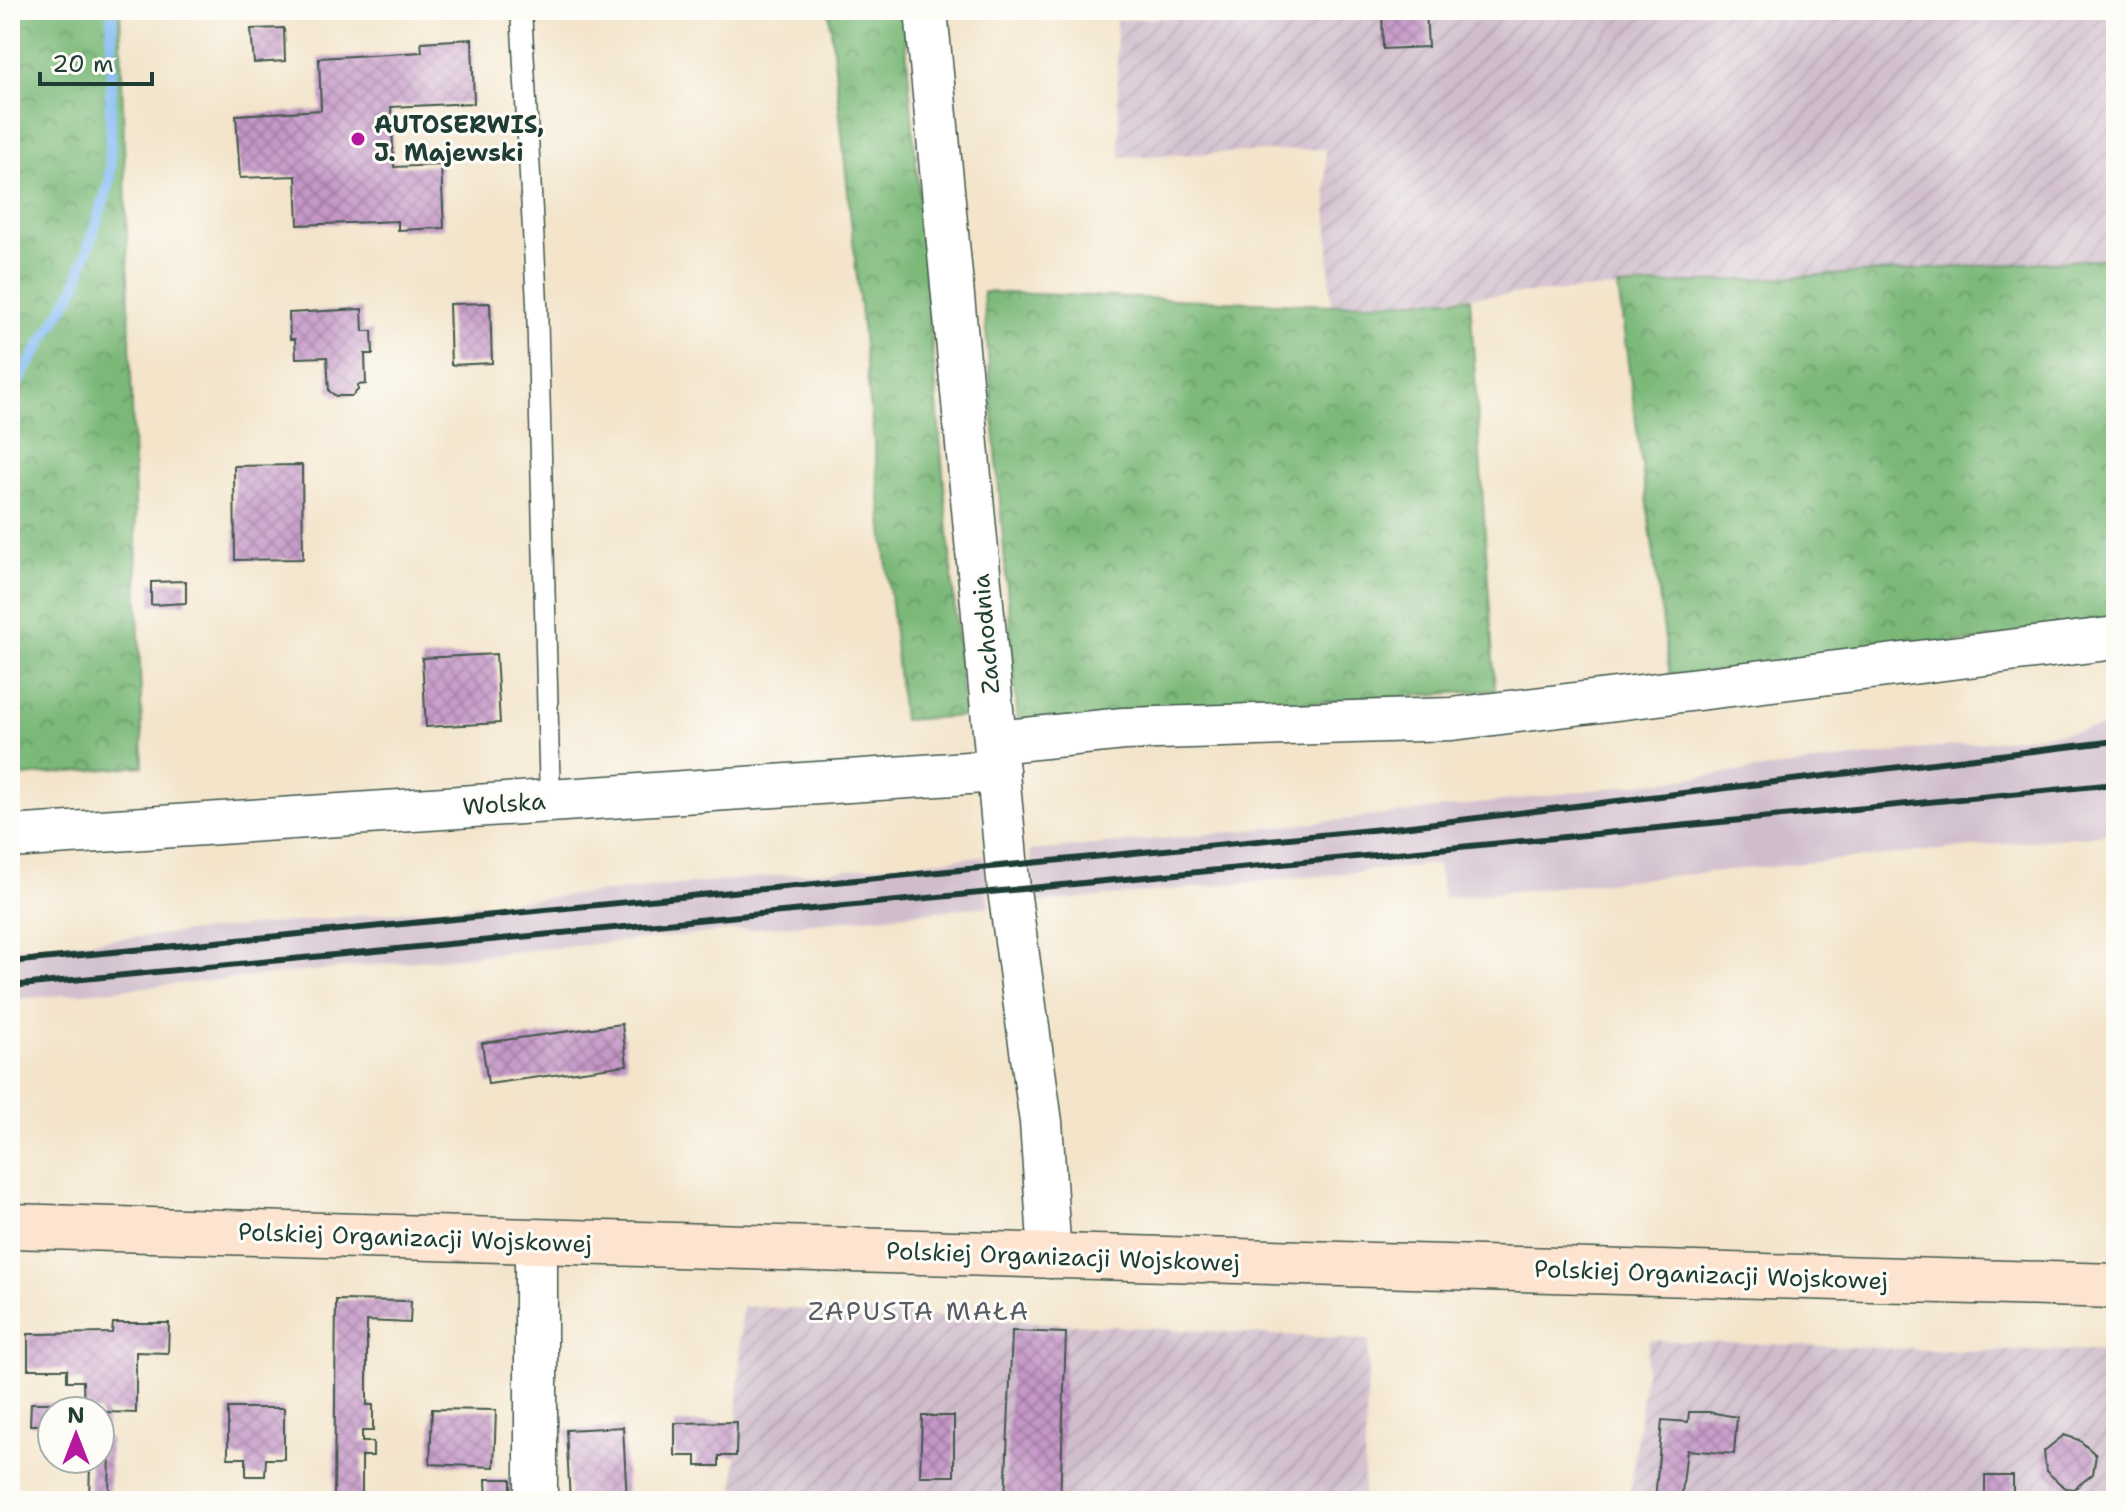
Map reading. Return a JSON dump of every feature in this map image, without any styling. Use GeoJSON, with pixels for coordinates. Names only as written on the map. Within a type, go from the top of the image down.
{"type":"FeatureCollection","features":[{"type":"Feature","properties":{"kind":"main road","name":"Polskiej Organizacji Wojskowej"},"geometry":{"type":"LineString","coordinates":[[10,1226],[2116,1286]]}},
{"type":"Feature","properties":{"kind":"street","name":"Zachodnia"},"geometry":{"type":"LineString","coordinates":[[926,10],[1009,890],[1041,1122],[1050,1257]]}},
{"type":"Feature","properties":{"kind":"street","name":"Wolska"},"geometry":{"type":"LineString","coordinates":[[10,837],[550,801],[997,757],[1124,729],[1452,719],[2116,638]]}},
{"type":"Feature","properties":{"kind":"street"},"geometry":{"type":"LineString","coordinates":[[536,1241],[536,1501]]}},
{"type":"Feature","properties":{"kind":"lane"},"geometry":{"type":"LineString","coordinates":[[521,10],[537,303],[550,801]]}},
{"type":"Feature","properties":{"kind":"shaded area"},"geometry":{"type":"Polygon","coordinates":[[[1302,10],[2116,10],[2116,258],[1331,305],[1325,149],[1120,157],[1116,20],[1302,10]]]}},
{"type":"Feature","properties":{"kind":"shaded area"},"geometry":{"type":"Polygon","coordinates":[[[2116,726],[2116,833],[1443,898],[1438,864],[1035,903],[1030,851],[1412,812],[2116,726]]]}},
{"type":"Feature","properties":{"kind":"shaded area"},"geometry":{"type":"Polygon","coordinates":[[[984,856],[989,906],[10,1000],[10,949],[984,856]]]}},
{"type":"Feature","properties":{"kind":"shaded area"},"geometry":{"type":"Polygon","coordinates":[[[742,1306],[1369,1340],[1363,1501],[734,1501],[742,1306]]]}},
{"type":"Feature","properties":{"kind":"shaded area"},"geometry":{"type":"Polygon","coordinates":[[[1649,1340],[1964,1351],[2116,1351],[2116,1501],[1629,1501],[1649,1340]]]}},
{"type":"Feature","properties":{"kind":"green space"},"geometry":{"type":"Polygon","coordinates":[[[10,10],[120,10],[143,766],[10,777],[10,10]]]}},
{"type":"Feature","properties":{"kind":"green space"},"geometry":{"type":"Polygon","coordinates":[[[829,10],[903,10],[964,716],[903,720],[829,10]]]}},
{"type":"Feature","properties":{"kind":"green space"},"geometry":{"type":"Polygon","coordinates":[[[2116,258],[2116,624],[1670,677],[1618,287],[2116,258]]]}},
{"type":"Feature","properties":{"kind":"green space"},"geometry":{"type":"Polygon","coordinates":[[[983,292],[1331,305],[1470,298],[1495,690],[1018,723],[983,292]]]}},
{"type":"Feature","properties":{"kind":"building"},"geometry":{"type":"Polygon","coordinates":[[[1382,10],[1426,10],[1428,47],[1383,49],[1382,10]]]}},
{"type":"Feature","properties":{"kind":"building"},"geometry":{"type":"Polygon","coordinates":[[[284,28],[285,61],[254,63],[251,29],[284,28]]]}},
{"type":"Feature","properties":{"kind":"building"},"geometry":{"type":"Polygon","coordinates":[[[472,39],[474,103],[391,107],[394,167],[441,165],[444,228],[398,230],[398,221],[298,225],[296,176],[240,178],[236,115],[321,110],[319,58],[422,52],[421,42],[472,39]]]}},
{"type":"Feature","properties":{"kind":"building"},"geometry":{"type":"Polygon","coordinates":[[[490,303],[492,363],[451,365],[449,304],[490,303]]]}},
{"type":"Feature","properties":{"kind":"building"},"geometry":{"type":"Polygon","coordinates":[[[362,309],[363,331],[372,331],[373,354],[365,354],[366,384],[358,385],[352,396],[336,396],[329,391],[327,357],[296,358],[295,339],[290,339],[289,313],[362,309]]]}},
{"type":"Feature","properties":{"kind":"building"},"geometry":{"type":"Polygon","coordinates":[[[302,465],[303,559],[235,560],[234,466],[302,465]]]}},
{"type":"Feature","properties":{"kind":"building"},"geometry":{"type":"Polygon","coordinates":[[[186,581],[186,603],[151,605],[151,582],[186,581]]]}},
{"type":"Feature","properties":{"kind":"building"},"geometry":{"type":"Polygon","coordinates":[[[496,654],[500,723],[426,727],[422,658],[496,654]]]}},
{"type":"Feature","properties":{"kind":"building"},"geometry":{"type":"Polygon","coordinates":[[[622,1024],[627,1065],[488,1084],[482,1043],[622,1024]]]}},
{"type":"Feature","properties":{"kind":"building"},"geometry":{"type":"Polygon","coordinates":[[[336,1300],[411,1301],[410,1323],[367,1321],[367,1405],[373,1405],[373,1431],[362,1431],[362,1442],[373,1442],[373,1456],[362,1456],[362,1497],[373,1497],[373,1501],[334,1501],[336,1300]]]}},
{"type":"Feature","properties":{"kind":"building"},"geometry":{"type":"Polygon","coordinates":[[[113,1323],[169,1323],[168,1353],[136,1352],[136,1413],[116,1412],[116,1395],[83,1395],[83,1381],[67,1381],[67,1369],[28,1369],[28,1334],[112,1333],[113,1323]]]}},
{"type":"Feature","properties":{"kind":"building"},"geometry":{"type":"Polygon","coordinates":[[[1012,1331],[1066,1333],[1060,1501],[1005,1501],[1012,1331]]]}},
{"type":"Feature","properties":{"kind":"building"},"geometry":{"type":"Polygon","coordinates":[[[31,1403],[36,1403],[36,1425],[30,1425],[31,1403]]]}},
{"type":"Feature","properties":{"kind":"building"},"geometry":{"type":"Polygon","coordinates":[[[228,1408],[284,1408],[284,1459],[266,1459],[265,1476],[246,1476],[246,1458],[228,1458],[228,1408]]]}},
{"type":"Feature","properties":{"kind":"building"},"geometry":{"type":"Polygon","coordinates":[[[432,1409],[496,1410],[494,1467],[430,1464],[432,1409]]]}},
{"type":"Feature","properties":{"kind":"building"},"geometry":{"type":"Polygon","coordinates":[[[1689,1412],[1737,1417],[1734,1454],[1687,1450],[1681,1501],[1655,1501],[1662,1420],[1688,1422],[1689,1412]]]}},
{"type":"Feature","properties":{"kind":"building"},"geometry":{"type":"Polygon","coordinates":[[[922,1416],[954,1416],[954,1476],[920,1476],[922,1416]]]}},
{"type":"Feature","properties":{"kind":"building"},"geometry":{"type":"Polygon","coordinates":[[[737,1422],[736,1456],[719,1456],[719,1466],[696,1466],[696,1456],[675,1456],[675,1423],[737,1422]]]}},
{"type":"Feature","properties":{"kind":"building"},"geometry":{"type":"Polygon","coordinates":[[[623,1427],[627,1501],[570,1501],[566,1430],[623,1427]]]}},
{"type":"Feature","properties":{"kind":"building"},"geometry":{"type":"Polygon","coordinates":[[[2064,1435],[2079,1440],[2096,1455],[2093,1474],[2074,1489],[2065,1488],[2046,1471],[2044,1451],[2064,1435]]]}},
{"type":"Feature","properties":{"kind":"building"},"geometry":{"type":"Polygon","coordinates":[[[90,1475],[109,1475],[109,1501],[89,1501],[90,1475]]]}},
{"type":"Feature","properties":{"kind":"building"},"geometry":{"type":"Polygon","coordinates":[[[1985,1476],[2013,1476],[2013,1501],[1985,1501],[1985,1476]]]}},
{"type":"Feature","properties":{"kind":"building"},"geometry":{"type":"Polygon","coordinates":[[[486,1479],[511,1479],[511,1501],[487,1501],[486,1479]]]}},
{"type":"Feature","properties":{"kind":"building"},"geometry":{"type":"Polygon","coordinates":[[[57,1494],[73,1494],[73,1501],[57,1501],[57,1494]]]}},
{"type":"Feature","properties":{"kind":"waterway"},"geometry":{"type":"LineString","coordinates":[[10,396],[75,288],[110,181],[112,10]]}},
{"type":"Feature","properties":{"kind":"railway"},"geometry":{"type":"LineString","coordinates":[[10,962],[1402,827],[2116,741]]}},
{"type":"Feature","properties":{"kind":"railway"},"geometry":{"type":"LineString","coordinates":[[10,986],[2116,784]]}},
{"type":"Feature","properties":{"kind":"place","name":"AUTOSERWIS, J. Majewski"},"geometry":{"type":"Point","coordinates":[358,139]}},
{"type":"Feature","properties":{"kind":"district","name":"ZAPUSTA MAŁA"},"geometry":{"type":"Point","coordinates":[919,1311]}}]}
